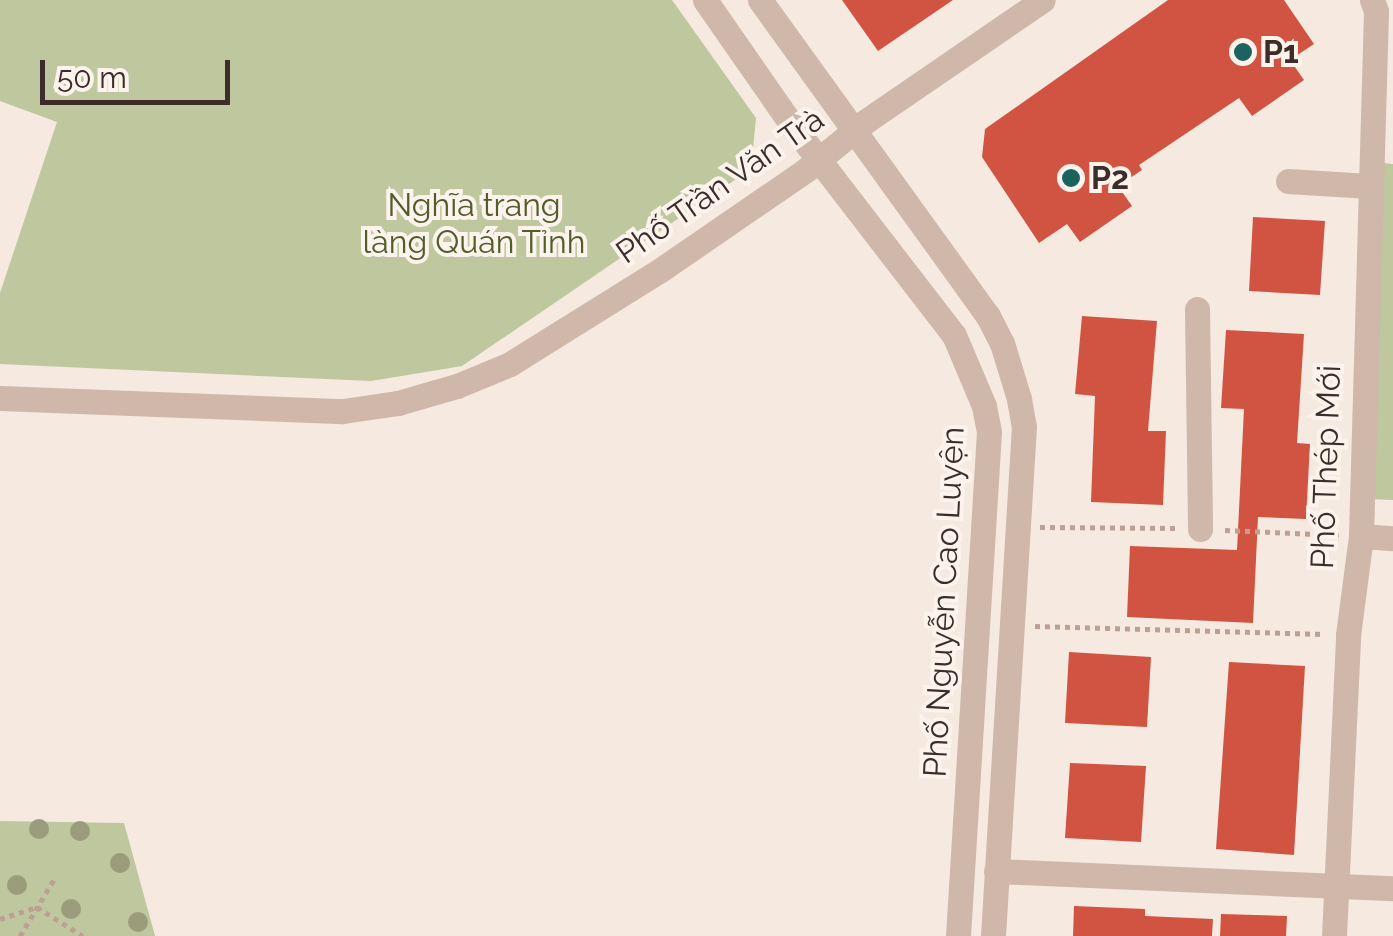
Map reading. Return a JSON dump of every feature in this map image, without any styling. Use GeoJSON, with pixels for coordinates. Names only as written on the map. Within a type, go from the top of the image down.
{"type":"FeatureCollection","features":[{"type":"Feature","properties":{"kind":"street","name":"Phố Nguyễn Cao Luyện"},"geometry":{"type":"LineString","coordinates":[[704,0],[954,335],[976,382],[989,432],[958,936]]}},
{"type":"Feature","properties":{"kind":"street","name":"Phố Nguyễn Cao Luyện"},"geometry":{"type":"LineString","coordinates":[[760,0],[988,316],[1012,373],[1024,426],[993,936]]}},
{"type":"Feature","properties":{"kind":"street","name":"Phố Trần Văn Trà"},"geometry":{"type":"LineString","coordinates":[[0,398],[343,411],[398,403],[457,386],[527,354],[659,271],[1043,0]]}},
{"type":"Feature","properties":{"kind":"street","name":"Phố Thép Mới"},"geometry":{"type":"LineString","coordinates":[[1334,936],[1348,635],[1361,536],[1376,11],[1372,0]]}},
{"type":"Feature","properties":{"kind":"street"},"geometry":{"type":"LineString","coordinates":[[1288,181],[1369,186]]}},
{"type":"Feature","properties":{"kind":"street"},"geometry":{"type":"LineString","coordinates":[[1197,309],[1200,529]]}},
{"type":"Feature","properties":{"kind":"street"},"geometry":{"type":"LineString","coordinates":[[1361,536],[1393,538]]}},
{"type":"Feature","properties":{"kind":"street"},"geometry":{"type":"LineString","coordinates":[[996,871],[1393,888]]}},
{"type":"Feature","properties":{"kind":"path"},"geometry":{"type":"LineString","coordinates":[[1012,625],[1348,635]]}},
{"type":"Feature","properties":{"kind":"path"},"geometry":{"type":"LineString","coordinates":[[20,936],[54,878]]}},
{"type":"Feature","properties":{"kind":"path"},"geometry":{"type":"LineString","coordinates":[[0,918],[34,907],[83,936]]}},
{"type":"Feature","properties":{"kind":"green space","name":"Nghĩa trang làng Quán Tỉnh"},"geometry":{"type":"Polygon","coordinates":[[[0,0],[672,0],[756,118],[751,169],[462,366],[371,381],[0,364],[0,293],[57,122],[0,101],[0,0]]]}},
{"type":"Feature","properties":{"kind":"green space"},"geometry":{"type":"Polygon","coordinates":[[[1383,163],[1393,164],[1393,500],[1368,499],[1383,163]]]}},
{"type":"Feature","properties":{"kind":"green space"},"geometry":{"type":"Polygon","coordinates":[[[0,821],[124,823],[155,936],[0,936],[0,821]]]}},
{"type":"Feature","properties":{"kind":"building"},"geometry":{"type":"Polygon","coordinates":[[[842,0],[953,0],[878,51],[842,0]]]}},
{"type":"Feature","properties":{"kind":"building"},"geometry":{"type":"Polygon","coordinates":[[[1168,0],[1284,0],[1314,44],[1290,60],[1304,80],[1252,116],[1239,98],[1139,165],[1142,170],[1118,186],[1132,206],[1080,242],[1067,224],[1039,243],[982,157],[985,129],[1168,0]]]}},
{"type":"Feature","properties":{"kind":"building"},"geometry":{"type":"Polygon","coordinates":[[[1253,217],[1325,221],[1320,295],[1249,291],[1253,217]]]}},
{"type":"Feature","properties":{"kind":"building"},"geometry":{"type":"Polygon","coordinates":[[[1082,316],[1157,321],[1148,431],[1166,431],[1163,505],[1091,502],[1095,396],[1075,394],[1082,316]]]}},
{"type":"Feature","properties":{"kind":"building"},"geometry":{"type":"Polygon","coordinates":[[[1226,330],[1304,334],[1297,443],[1310,444],[1306,519],[1258,517],[1253,623],[1127,617],[1130,546],[1237,550],[1244,409],[1221,408],[1226,330]]]}},
{"type":"Feature","properties":{"kind":"building"},"geometry":{"type":"Polygon","coordinates":[[[1069,652],[1151,657],[1147,727],[1065,723],[1069,652]]]}},
{"type":"Feature","properties":{"kind":"building"},"geometry":{"type":"Polygon","coordinates":[[[1229,662],[1305,666],[1294,855],[1216,849],[1229,662]]]}},
{"type":"Feature","properties":{"kind":"building"},"geometry":{"type":"Polygon","coordinates":[[[1070,763],[1146,766],[1141,842],[1065,838],[1070,763]]]}},
{"type":"Feature","properties":{"kind":"building"},"geometry":{"type":"Polygon","coordinates":[[[1074,906],[1145,909],[1145,916],[1213,919],[1212,936],[1073,936],[1074,906]]]}},
{"type":"Feature","properties":{"kind":"building"},"geometry":{"type":"Polygon","coordinates":[[[1221,914],[1287,916],[1286,936],[1220,936],[1221,914]]]}},
{"type":"Feature","properties":{"kind":"place","name":"P1"},"geometry":{"type":"Point","coordinates":[1243,52]}},
{"type":"Feature","properties":{"kind":"place","name":"P2"},"geometry":{"type":"Point","coordinates":[1071,178]}}]}
